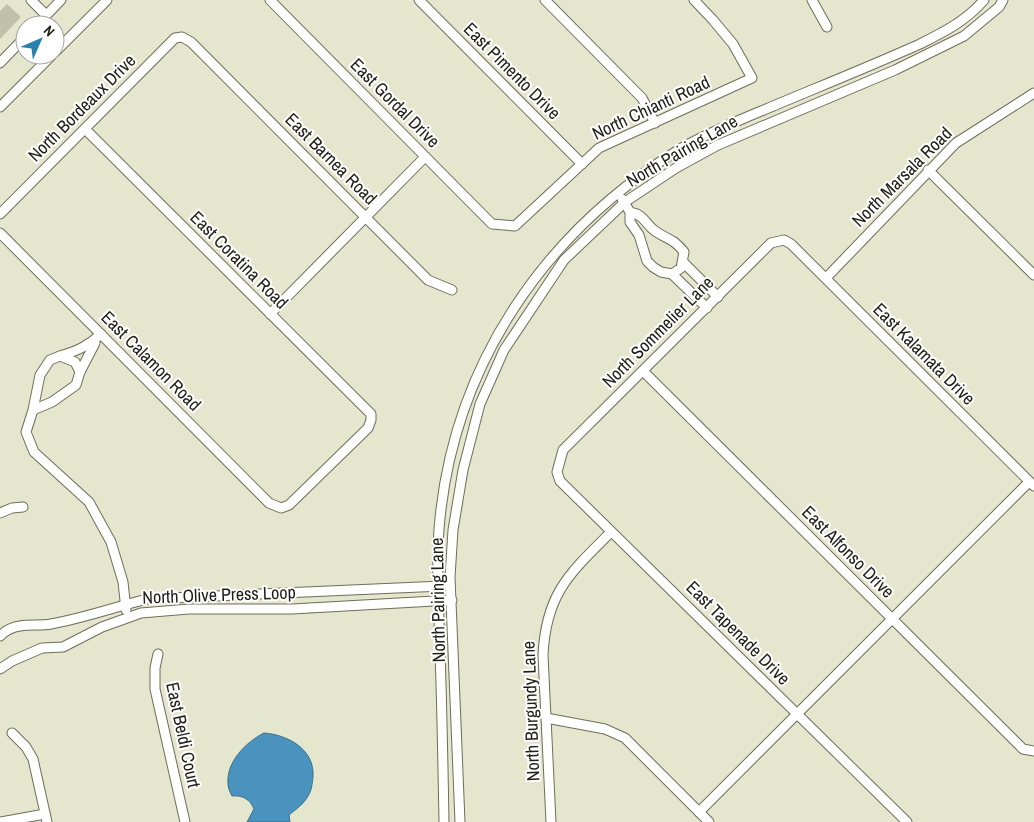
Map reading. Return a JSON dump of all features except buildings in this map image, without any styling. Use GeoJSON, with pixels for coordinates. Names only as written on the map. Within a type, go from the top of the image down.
{"type":"FeatureCollection","features":[{"type":"Feature","properties":{"kind":"street"},"geometry":{"type":"LineString","coordinates":[[31,0],[46,15],[61,0]]}},
{"type":"Feature","properties":{"kind":"street"},"geometry":{"type":"LineString","coordinates":[[65,42],[106,0]]}},
{"type":"Feature","properties":{"kind":"street","name":"East Gordal Drive"},"geometry":{"type":"LineString","coordinates":[[270,0],[492,224],[499,225]]}},
{"type":"Feature","properties":{"kind":"street","name":"East Pimento Drive"},"geometry":{"type":"LineString","coordinates":[[419,0],[582,164]]}},
{"type":"Feature","properties":{"kind":"street"},"geometry":{"type":"LineString","coordinates":[[545,0],[642,98],[655,123]]}},
{"type":"Feature","properties":{"kind":"street","name":"North Chianti Road"},"geometry":{"type":"LineString","coordinates":[[499,225],[515,226],[599,148],[752,78],[733,44],[694,0]]}},
{"type":"Feature","properties":{"kind":"street"},"geometry":{"type":"LineString","coordinates":[[812,0],[827,27]]}},
{"type":"Feature","properties":{"kind":"street","name":"North Pairing Lane"},"geometry":{"type":"LineString","coordinates":[[444,822],[438,586],[439,529],[448,464],[466,405],[485,359],[518,300],[558,249],[617,193],[654,166],[706,135],[880,62],[953,27],[969,16],[984,0]]}},
{"type":"Feature","properties":{"kind":"street","name":"North Pairing Lane"},"geometry":{"type":"LineString","coordinates":[[460,822],[451,586],[453,530],[463,470],[480,404],[504,350],[564,260],[625,202],[676,168],[718,144],[895,70],[964,36],[999,7],[1003,0]]}},
{"type":"Feature","properties":{"kind":"street","name":"North Bordeaux Drive"},"geometry":{"type":"LineString","coordinates":[[0,214],[175,38],[182,37],[192,42]]}},
{"type":"Feature","properties":{"kind":"street","name":"East Barnea Road"},"geometry":{"type":"LineString","coordinates":[[192,42],[428,280],[452,290]]}},
{"type":"Feature","properties":{"kind":"street"},"geometry":{"type":"LineString","coordinates":[[0,63],[15,47]]}},
{"type":"Feature","properties":{"kind":"street"},"geometry":{"type":"LineString","coordinates":[[0,107],[42,65]]}},
{"type":"Feature","properties":{"kind":"street","name":"North Marsala Road"},"geometry":{"type":"LineString","coordinates":[[826,278],[956,143],[1034,93]]}},
{"type":"Feature","properties":{"kind":"street","name":"East Coratina Road"},"geometry":{"type":"LineString","coordinates":[[85,129],[371,414],[368,428],[289,505],[281,508]]}},
{"type":"Feature","properties":{"kind":"street"},"geometry":{"type":"LineString","coordinates":[[270,314],[425,157]]}},
{"type":"Feature","properties":{"kind":"street"},"geometry":{"type":"LineString","coordinates":[[928,170],[1034,275]]}},
{"type":"Feature","properties":{"kind":"street"},"geometry":{"type":"LineString","coordinates":[[617,193],[625,202],[630,212],[630,222],[639,235],[647,261],[661,272],[672,274],[707,308]]}},
{"type":"Feature","properties":{"kind":"street"},"geometry":{"type":"LineString","coordinates":[[630,212],[640,214],[655,231],[676,242],[684,252],[681,268],[672,274]]}},
{"type":"Feature","properties":{"kind":"street","name":"East Calamon Road"},"geometry":{"type":"LineString","coordinates":[[0,233],[270,503],[281,508]]}},
{"type":"Feature","properties":{"kind":"street","name":"North Sommelier Lane"},"geometry":{"type":"LineString","coordinates":[[558,463],[563,450],[771,243],[784,240],[791,244]]}},
{"type":"Feature","properties":{"kind":"street","name":"East Kalamata Drive"},"geometry":{"type":"LineString","coordinates":[[791,244],[1032,484]]}},
{"type":"Feature","properties":{"kind":"street"},"geometry":{"type":"LineString","coordinates":[[683,262],[718,297]]}},
{"type":"Feature","properties":{"kind":"street"},"geometry":{"type":"LineString","coordinates":[[101,334],[78,351],[50,360],[40,375],[33,410],[26,432],[34,452],[89,502],[110,542],[123,582],[127,618]]}},
{"type":"Feature","properties":{"kind":"street"},"geometry":{"type":"LineString","coordinates":[[33,410],[52,402],[76,385],[90,349],[101,334]]}},
{"type":"Feature","properties":{"kind":"street"},"geometry":{"type":"LineString","coordinates":[[60,356],[75,362],[80,372]]}},
{"type":"Feature","properties":{"kind":"street","name":"East Alfonso Drive"},"geometry":{"type":"LineString","coordinates":[[643,371],[1023,749],[1034,751]]}},
{"type":"Feature","properties":{"kind":"street","name":"East Tapenade Drive"},"geometry":{"type":"LineString","coordinates":[[558,463],[557,472],[560,481],[907,822]]}},
{"type":"Feature","properties":{"kind":"street"},"geometry":{"type":"LineString","coordinates":[[699,812],[892,618],[1032,484]]}},
{"type":"Feature","properties":{"kind":"street"},"geometry":{"type":"LineString","coordinates":[[0,513],[12,508],[23,507]]}},
{"type":"Feature","properties":{"kind":"street","name":"North Burgundy Lane"},"geometry":{"type":"LineString","coordinates":[[551,822],[543,655],[544,637],[548,618],[560,587],[572,571],[611,532]]}},
{"type":"Feature","properties":{"kind":"street","name":"North Olive Press Loop"},"geometry":{"type":"LineString","coordinates":[[0,636],[6,631],[20,626],[48,625],[84,618],[125,604],[147,600],[451,586]]}},
{"type":"Feature","properties":{"kind":"street","name":"North Olive Press Loop"},"geometry":{"type":"LineString","coordinates":[[0,669],[12,661],[42,648],[63,647],[102,628],[141,613],[189,609],[292,609],[452,600]]}},
{"type":"Feature","properties":{"kind":"street","name":"East Beldi Court"},"geometry":{"type":"LineString","coordinates":[[158,654],[155,668],[155,689],[185,822]]}},
{"type":"Feature","properties":{"kind":"street"},"geometry":{"type":"LineString","coordinates":[[546,718],[605,729],[625,738],[709,822]]}},
{"type":"Feature","properties":{"kind":"street"},"geometry":{"type":"LineString","coordinates":[[1,822],[46,818],[33,759],[26,747],[12,733]]}},
{"type":"Feature","properties":{"kind":"water"},"geometry":{"type":"Polygon","coordinates":[[[264,733],[273,734],[291,741],[299,746],[310,759],[313,777],[312,787],[304,802],[289,815],[290,822],[247,822],[254,809],[245,798],[232,796],[229,788],[228,776],[234,761],[244,747],[264,733]]]}}]}
